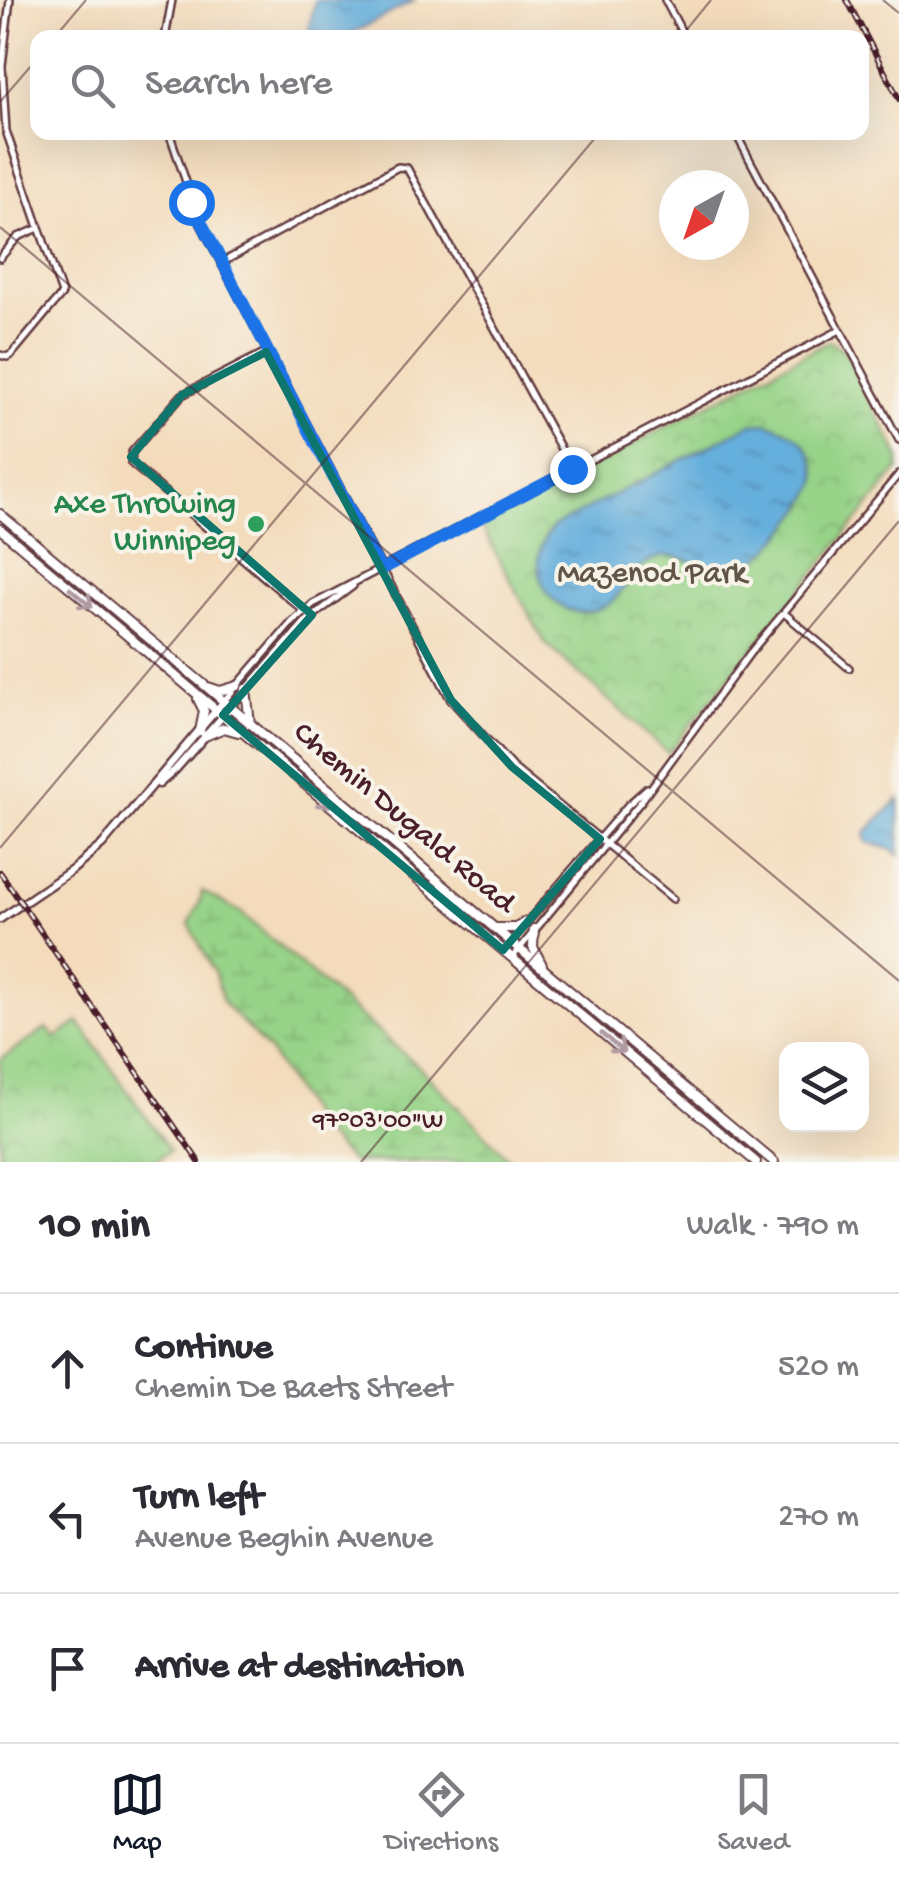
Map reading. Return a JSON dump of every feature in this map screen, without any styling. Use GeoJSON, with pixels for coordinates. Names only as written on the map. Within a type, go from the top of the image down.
{"type":"FeatureCollection","features":[{"type":"Feature","properties":{"kind":"main road","name":"Chemin Dugald Road"},"geometry":{"type":"LineString","coordinates":[[0,514],[205,686],[244,735],[756,1162]]}},
{"type":"Feature","properties":{"kind":"main road","name":"Chemin Dugald Road"},"geometry":{"type":"LineString","coordinates":[[0,529],[193,691],[250,724],[774,1162]]}},
{"type":"Feature","properties":{"kind":"main road"},"geometry":{"type":"LineString","coordinates":[[205,686],[220,691],[242,688],[250,724]]}},
{"type":"Feature","properties":{"kind":"main road"},"geometry":{"type":"LineString","coordinates":[[193,691],[204,711],[203,734],[224,728],[244,735]]}},
{"type":"Feature","properties":{"kind":"main road"},"geometry":{"type":"LineString","coordinates":[[491,926],[508,929],[525,922]]}},
{"type":"Feature","properties":{"kind":"main road"},"geometry":{"type":"LineString","coordinates":[[534,929],[533,947],[547,973]]}},
{"type":"Feature","properties":{"kind":"street"},"geometry":{"type":"LineString","coordinates":[[0,355],[6,358],[12,354],[62,294],[6,131],[2,104],[4,31],[10,0]]}},
{"type":"Feature","properties":{"kind":"street"},"geometry":{"type":"LineString","coordinates":[[166,30],[172,0]]}},
{"type":"Feature","properties":{"kind":"street"},"geometry":{"type":"LineString","coordinates":[[665,0],[681,30]]}},
{"type":"Feature","properties":{"kind":"street"},"geometry":{"type":"LineString","coordinates":[[172,140],[191,202],[221,263],[451,700],[512,767],[672,900]]}},
{"type":"Feature","properties":{"kind":"street"},"geometry":{"type":"LineString","coordinates":[[739,140],[899,440]]}},
{"type":"Feature","properties":{"kind":"street"},"geometry":{"type":"LineString","coordinates":[[221,263],[398,167],[408,168],[572,469]]}},
{"type":"Feature","properties":{"kind":"street"},"geometry":{"type":"LineString","coordinates":[[0,258],[18,237],[39,228]]}},
{"type":"Feature","properties":{"kind":"street"},"geometry":{"type":"LineString","coordinates":[[242,688],[304,610],[840,330]]}},
{"type":"Feature","properties":{"kind":"street"},"geometry":{"type":"LineString","coordinates":[[266,352],[182,395],[132,452],[131,463],[311,617]]}},
{"type":"Feature","properties":{"kind":"street"},"geometry":{"type":"LineString","coordinates":[[512,958],[607,844],[784,613],[899,474]]}},
{"type":"Feature","properties":{"kind":"street"},"geometry":{"type":"LineString","coordinates":[[0,919],[102,845],[311,617],[359,581]]}},
{"type":"Feature","properties":{"kind":"street"},"geometry":{"type":"LineString","coordinates":[[784,613],[849,668]]}},
{"type":"Feature","properties":{"kind":"street"},"geometry":{"type":"LineString","coordinates":[[503,950],[638,795],[650,787]]}},
{"type":"Feature","properties":{"kind":"highlighted area"},"geometry":{"type":"Polygon","coordinates":[[[266,352],[451,700],[512,767],[600,839],[503,950],[223,715],[312,615],[131,457],[182,395],[266,352]]]}},
{"type":"Feature","properties":{"kind":"green space","name":"Mazenod Park"},"geometry":{"type":"Polygon","coordinates":[[[829,341],[844,350],[899,456],[899,469],[668,753],[545,643],[480,524],[829,341]]]}},
{"type":"Feature","properties":{"kind":"green space"},"geometry":{"type":"Polygon","coordinates":[[[202,891],[240,912],[419,1067],[512,1162],[352,1162],[320,1131],[269,1051],[223,1002],[215,974],[189,924],[202,891]]]}},
{"type":"Feature","properties":{"kind":"green space"},"geometry":{"type":"Polygon","coordinates":[[[79,1022],[170,1151],[154,1162],[122,1162],[116,1154],[104,1162],[0,1162],[0,1060],[47,1028],[55,1038],[79,1022]]]}},
{"type":"Feature","properties":{"kind":"water"},"geometry":{"type":"Polygon","coordinates":[[[315,0],[416,0],[358,30],[309,30],[315,0]]]}},
{"type":"Feature","properties":{"kind":"water"},"geometry":{"type":"Polygon","coordinates":[[[765,423],[787,430],[803,442],[813,459],[817,482],[790,526],[763,554],[734,570],[720,571],[671,556],[654,559],[638,570],[613,600],[597,610],[579,612],[552,599],[539,571],[539,556],[554,526],[751,424],[765,423]]]}},
{"type":"Feature","properties":{"kind":"water"},"geometry":{"type":"Polygon","coordinates":[[[899,799],[899,855],[866,842],[865,833],[899,799]]]}},
{"type":"Feature","properties":{"kind":"railway"},"geometry":{"type":"LineString","coordinates":[[847,0],[863,30]]}},
{"type":"Feature","properties":{"kind":"railway"},"geometry":{"type":"LineString","coordinates":[[869,42],[899,99]]}},
{"type":"Feature","properties":{"kind":"railway"},"geometry":{"type":"LineString","coordinates":[[0,872],[199,1162]]}},
{"type":"Feature","properties":{"kind":"place","name":"Axe Throwing Winnipeg"},"geometry":{"type":"Point","coordinates":[256,524]}},
{"type":"Feature","properties":{"kind":"route"},"geometry":{"type":"LineString","coordinates":[[191,202],[381,570],[572,469]]}}]}
